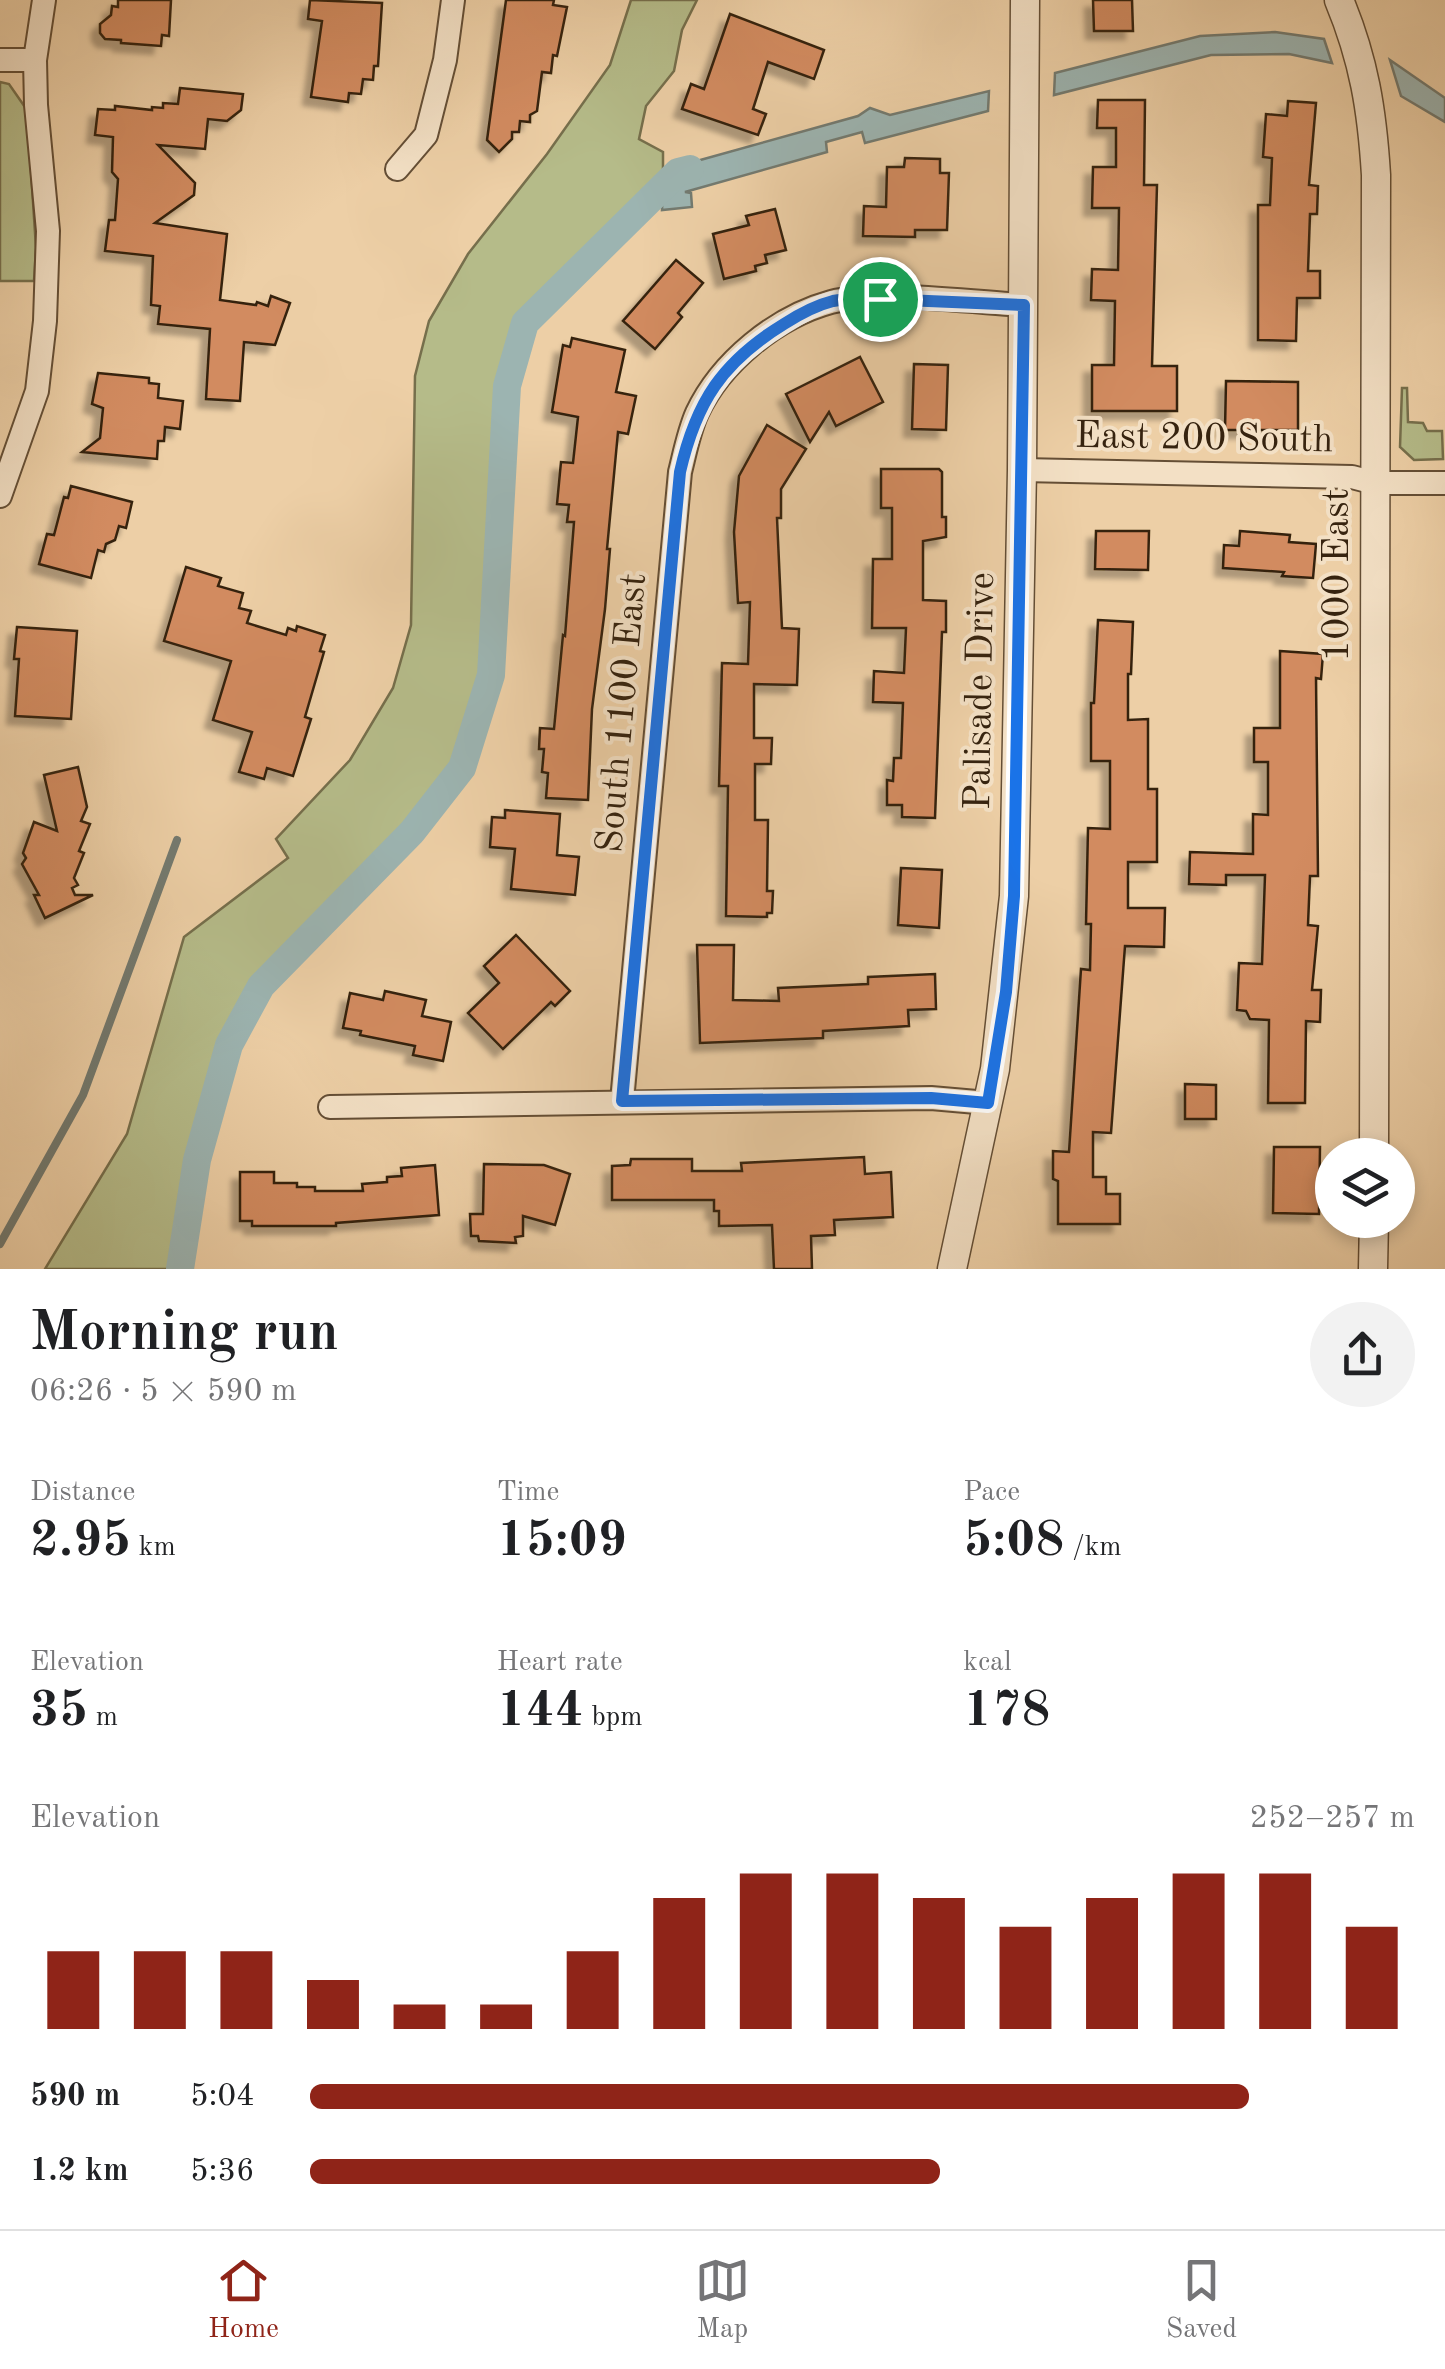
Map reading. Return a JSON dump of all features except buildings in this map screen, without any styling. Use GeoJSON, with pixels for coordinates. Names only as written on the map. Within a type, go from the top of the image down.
{"type":"FeatureCollection","features":[{"type":"Feature","properties":{"kind":"street"},"geometry":{"type":"LineString","coordinates":[[0,496],[37,391],[45,321],[48,231],[36,105],[36,60],[44,0]]}},
{"type":"Feature","properties":{"kind":"street"},"geometry":{"type":"LineString","coordinates":[[397,170],[426,135],[445,60],[453,0]]}},
{"type":"Feature","properties":{"kind":"street","name":"Palisade Drive"},"geometry":{"type":"LineString","coordinates":[[952,1269],[988,1103],[1006,992],[1014,896],[1025,0]]}},
{"type":"Feature","properties":{"kind":"street","name":"1000 East"},"geometry":{"type":"LineString","coordinates":[[1340,0],[1360,51],[1374,142],[1374,1138]]}},
{"type":"Feature","properties":{"kind":"street"},"geometry":{"type":"LineString","coordinates":[[0,60],[36,60]]}},
{"type":"Feature","properties":{"kind":"street","name":"South 1100 East"},"geometry":{"type":"LineString","coordinates":[[622,1101],[680,472],[700,409],[727,367],[746,351],[793,318],[832,302],[885,298],[1024,305]]}},
{"type":"Feature","properties":{"kind":"street","name":"East 200 South"},"geometry":{"type":"LineString","coordinates":[[1022,470],[1352,476],[1375,483],[1445,484]]}},
{"type":"Feature","properties":{"kind":"street"},"geometry":{"type":"LineString","coordinates":[[330,1107],[931,1098],[988,1103]]}},
{"type":"Feature","properties":{"kind":"street"},"geometry":{"type":"LineString","coordinates":[[1373,1269],[1374,1238]]}},
{"type":"Feature","properties":{"kind":"green space"},"geometry":{"type":"Polygon","coordinates":[[[631,0],[697,0],[682,30],[674,71],[646,106],[639,139],[663,152],[663,177],[535,302],[507,356],[484,672],[458,757],[427,805],[253,984],[216,1073],[174,1269],[45,1269],[127,1134],[184,937],[288,858],[276,839],[350,760],[393,688],[411,625],[415,376],[429,321],[468,254],[547,154],[610,65],[631,0]]]}},
{"type":"Feature","properties":{"kind":"green space"},"geometry":{"type":"Polygon","coordinates":[[[0,82],[9,84],[27,110],[36,248],[34,281],[0,281],[0,82]]]}},
{"type":"Feature","properties":{"kind":"green space"},"geometry":{"type":"Polygon","coordinates":[[[1402,388],[1407,388],[1408,422],[1423,423],[1427,431],[1442,431],[1443,459],[1414,460],[1400,447],[1402,388]]]}},
{"type":"Feature","properties":{"kind":"water"},"geometry":{"type":"Polygon","coordinates":[[[1275,32],[1324,39],[1332,63],[1289,54],[1211,55],[1054,95],[1055,73],[1200,36],[1275,32]]]}},
{"type":"Feature","properties":{"kind":"water"},"geometry":{"type":"Polygon","coordinates":[[[1390,60],[1445,98],[1445,122],[1401,96],[1390,60]]]}},
{"type":"Feature","properties":{"kind":"water"},"geometry":{"type":"Polygon","coordinates":[[[989,91],[988,111],[865,143],[862,132],[826,142],[827,152],[685,192],[691,193],[692,207],[662,210],[663,177],[686,164],[858,116],[870,108],[890,115],[989,91]]]}},
{"type":"Feature","properties":{"kind":"waterway"},"geometry":{"type":"LineString","coordinates":[[180,1269],[197,1160],[229,1045],[261,986],[412,832],[462,768],[491,675],[507,386],[525,323],[678,172],[690,169]]}},
{"type":"Feature","properties":{"kind":"waterway"},"geometry":{"type":"LineString","coordinates":[[0,1244],[83,1095],[177,840]]}},
{"type":"Feature","properties":{"kind":"route"},"geometry":{"type":"LineString","coordinates":[[880,299],[1024,305],[1014,896],[1006,992],[988,1103],[931,1098],[622,1101],[680,472],[688,439],[700,409],[727,367],[770,333],[795,317],[832,302],[880,299]]}}]}
